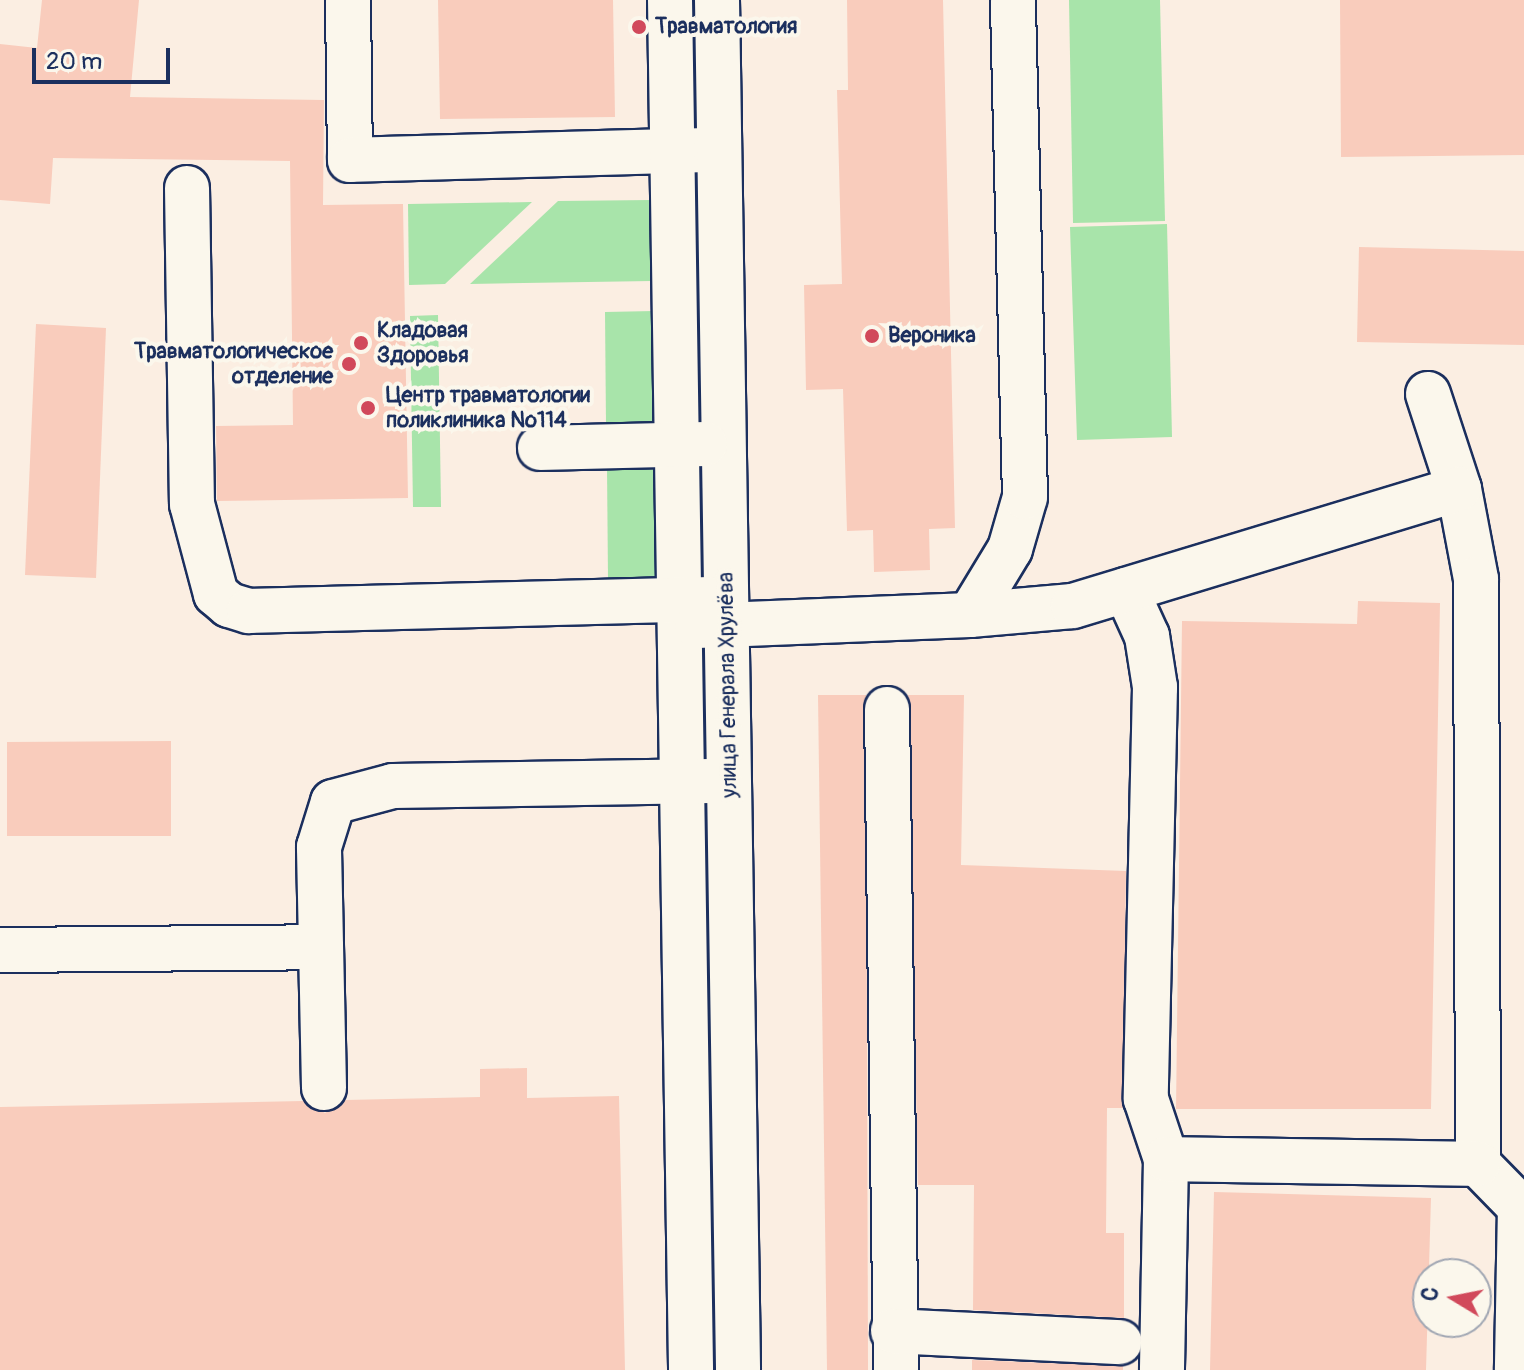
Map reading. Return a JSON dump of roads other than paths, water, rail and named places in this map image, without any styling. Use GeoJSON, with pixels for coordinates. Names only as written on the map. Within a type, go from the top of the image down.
{"type":"FeatureCollection","features":[{"type":"Feature","properties":{"kind":"street"},"geometry":{"type":"LineString","coordinates":[[348,0],[350,160],[719,150]]}},
{"type":"Feature","properties":{"kind":"street"},"geometry":{"type":"LineString","coordinates":[[670,0],[691,1370]]}},
{"type":"Feature","properties":{"kind":"street","name":"улица Генерала Хрулёва"},"geometry":{"type":"LineString","coordinates":[[717,0],[738,1370]]}},
{"type":"Feature","properties":{"kind":"street"},"geometry":{"type":"LineString","coordinates":[[970,615],[1010,549],[1025,497],[1013,0]]}},
{"type":"Feature","properties":{"kind":"street"},"geometry":{"type":"LineString","coordinates":[[187,188],[192,504],[216,594],[249,611],[970,615],[1059,608],[1459,489]]}},
{"type":"Feature","properties":{"kind":"street"},"geometry":{"type":"LineString","coordinates":[[1428,394],[1459,489],[1476,579],[1478,1164]]}},
{"type":"Feature","properties":{"kind":"street"},"geometry":{"type":"LineString","coordinates":[[540,448],[724,444]]}},
{"type":"Feature","properties":{"kind":"street"},"geometry":{"type":"LineString","coordinates":[[1126,590],[1147,636],[1155,687],[1146,1099],[1166,1159],[1162,1370]]}},
{"type":"Feature","properties":{"kind":"street"},"geometry":{"type":"LineString","coordinates":[[887,709],[894,1351],[1120,1342]]}},
{"type":"Feature","properties":{"kind":"street"},"geometry":{"type":"LineString","coordinates":[[324,1088],[319,847],[325,815],[345,795],[393,786],[730,781]]}},
{"type":"Feature","properties":{"kind":"street"},"geometry":{"type":"LineString","coordinates":[[0,950],[321,947]]}},
{"type":"Feature","properties":{"kind":"street"},"geometry":{"type":"LineString","coordinates":[[1166,1159],[1478,1164],[1522,1207],[1517,1370]]}},
{"type":"Feature","properties":{"kind":"place","name":"Травматология"},"geometry":{"type":"Point","coordinates":[639,27]}},
{"type":"Feature","properties":{"kind":"place","name":"Вероника"},"geometry":{"type":"Point","coordinates":[872,336]}},
{"type":"Feature","properties":{"kind":"place","name":"Кладовая Здоровья"},"geometry":{"type":"Point","coordinates":[361,343]}},
{"type":"Feature","properties":{"kind":"place","name":"Травматологическое отделение"},"geometry":{"type":"Point","coordinates":[349,364]}},
{"type":"Feature","properties":{"kind":"place","name":"Центр травматологии поликлиника №114"},"geometry":{"type":"Point","coordinates":[368,408]}}]}
